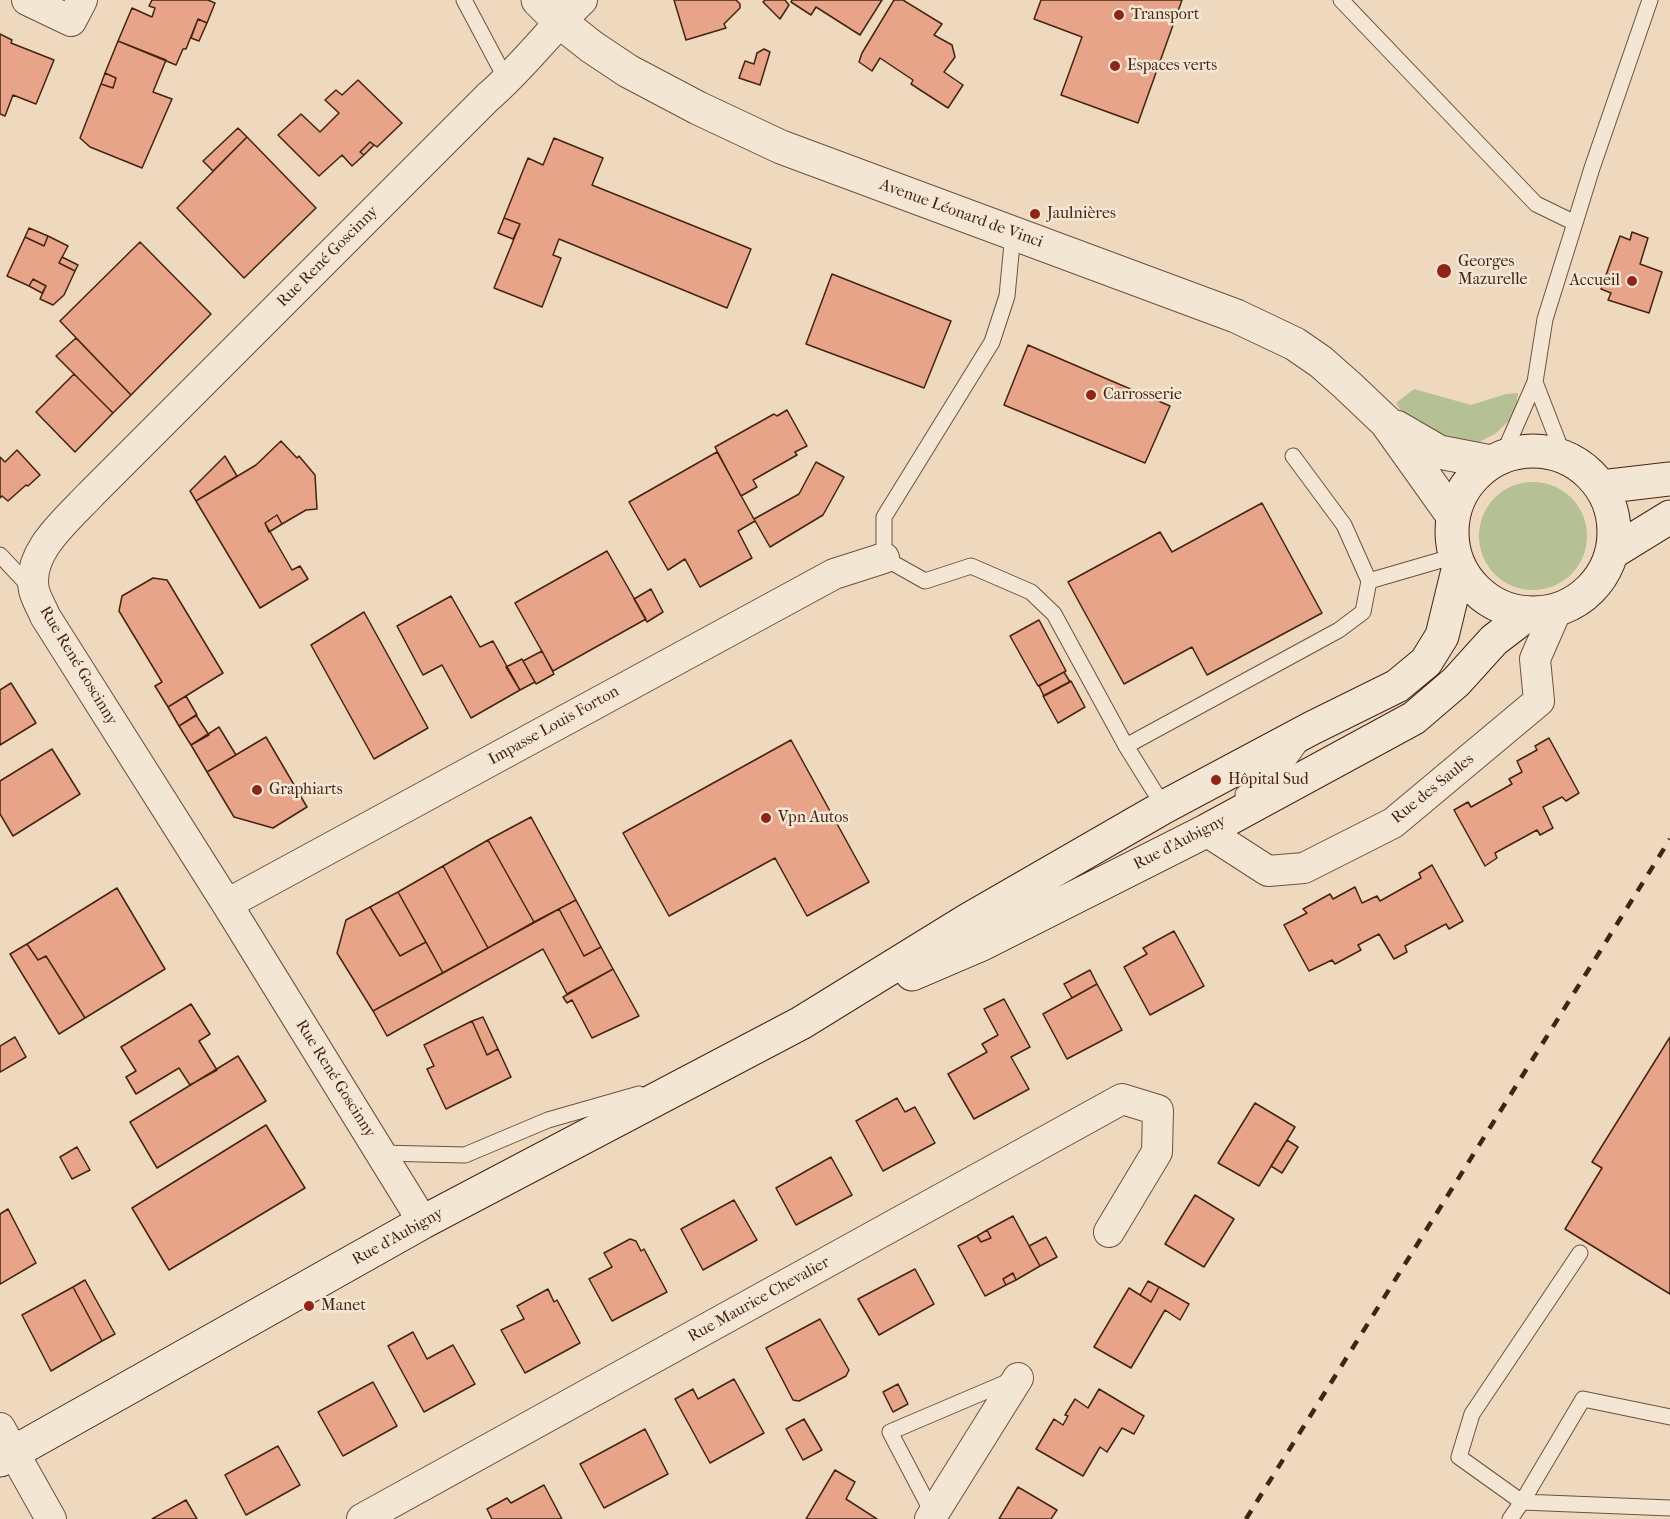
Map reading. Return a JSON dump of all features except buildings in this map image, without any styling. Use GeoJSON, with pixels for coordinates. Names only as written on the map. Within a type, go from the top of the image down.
{"type":"FeatureCollection","features":[{"type":"Feature","properties":{"kind":"main road","name":"Avenue Léonard de Vinci"},"geometry":{"type":"LineString","coordinates":[[560,7],[592,47],[628,71],[698,108],[781,147],[1236,316],[1295,344],[1321,362],[1386,422],[1453,516]]}},
{"type":"Feature","properties":{"kind":"main road","name":"Avenue Léonard de Vinci"},"geometry":{"type":"LineString","coordinates":[[1386,422],[1439,452],[1496,460]]}},
{"type":"Feature","properties":{"kind":"main road"},"geometry":{"type":"LineString","coordinates":[[1522,452],[1544,452],[1564,457],[1585,469],[1601,487],[1611,508],[1615,530],[1613,552],[1606,570],[1593,588],[1576,602],[1542,612],[1507,610],[1487,599],[1471,585],[1457,561],[1452,536],[1453,516],[1461,495],[1474,477],[1496,460],[1522,452]]}},
{"type":"Feature","properties":{"kind":"main road"},"geometry":{"type":"LineString","coordinates":[[1601,487],[1670,479]]}},
{"type":"Feature","properties":{"kind":"main road"},"geometry":{"type":"LineString","coordinates":[[1613,552],[1670,517]]}},
{"type":"Feature","properties":{"kind":"main road","name":"Rue d'Aubigny"},"geometry":{"type":"LineString","coordinates":[[5,1447],[423,1222],[801,1023],[968,920],[1164,807],[1311,728],[1397,686],[1426,662],[1442,636],[1457,561]]}},
{"type":"Feature","properties":{"kind":"main road","name":"Rue d'Aubigny"},"geometry":{"type":"LineString","coordinates":[[801,1023],[982,944],[1206,831],[1414,718],[1456,682],[1494,640],[1542,612]]}},
{"type":"Feature","properties":{"kind":"street"},"geometry":{"type":"LineString","coordinates":[[27,0],[71,21],[82,0]]}},
{"type":"Feature","properties":{"kind":"street","name":"Rue René Goscinny"},"geometry":{"type":"LineString","coordinates":[[423,1222],[227,904],[45,616],[34,591],[33,574],[45,544],[108,477],[507,81],[560,7]]}},
{"type":"Feature","properties":{"kind":"street","name":"Impasse Louis Forton"},"geometry":{"type":"LineString","coordinates":[[227,904],[834,574],[884,558]]}},
{"type":"Feature","properties":{"kind":"street","name":"Rue des Saules"},"geometry":{"type":"LineString","coordinates":[[1206,831],[1268,871],[1304,868],[1394,823],[1539,701],[1535,659],[1542,612]]}},
{"type":"Feature","properties":{"kind":"street","name":"Rue Maurice Chevalier"},"geometry":{"type":"LineString","coordinates":[[362,1519],[1122,1099],[1158,1110],[1157,1152],[1109,1232]]}},
{"type":"Feature","properties":{"kind":"street"},"geometry":{"type":"LineString","coordinates":[[931,1516],[1018,1378]]}},
{"type":"Feature","properties":{"kind":"street"},"geometry":{"type":"LineString","coordinates":[[5,1447],[51,1519]]}},
{"type":"Feature","properties":{"kind":"lane"},"geometry":{"type":"LineString","coordinates":[[464,0],[507,81]]}},
{"type":"Feature","properties":{"kind":"lane"},"geometry":{"type":"LineString","coordinates":[[1341,0],[1536,204],[1575,223]]}},
{"type":"Feature","properties":{"kind":"lane"},"geometry":{"type":"LineString","coordinates":[[1496,460],[1535,382],[1545,319],[1592,168],[1650,0]]}},
{"type":"Feature","properties":{"kind":"lane"},"geometry":{"type":"LineString","coordinates":[[1013,233],[1007,296],[992,342],[884,517],[884,558],[925,581],[971,566],[1031,592],[1054,614],[1126,746],[1164,807]]}},
{"type":"Feature","properties":{"kind":"lane"},"geometry":{"type":"LineString","coordinates":[[1535,382],[1564,457]]}},
{"type":"Feature","properties":{"kind":"lane"},"geometry":{"type":"LineString","coordinates":[[1126,746],[1339,630],[1363,612],[1369,581],[1344,525],[1293,456]]}},
{"type":"Feature","properties":{"kind":"lane"},"geometry":{"type":"LineString","coordinates":[[0,555],[34,591]]}},
{"type":"Feature","properties":{"kind":"lane"},"geometry":{"type":"LineString","coordinates":[[1369,581],[1457,561]]}},
{"type":"Feature","properties":{"kind":"lane"},"geometry":{"type":"LineString","coordinates":[[1206,831],[1225,806],[1283,768],[1311,728]]}},
{"type":"Feature","properties":{"kind":"lane"},"geometry":{"type":"LineString","coordinates":[[380,1153],[465,1155],[548,1120],[696,1078]]}},
{"type":"Feature","properties":{"kind":"lane"},"geometry":{"type":"LineString","coordinates":[[1580,1253],[1472,1414],[1460,1457],[1522,1502],[1670,1508]]}},
{"type":"Feature","properties":{"kind":"lane"},"geometry":{"type":"LineString","coordinates":[[931,1516],[890,1432],[1018,1378]]}},
{"type":"Feature","properties":{"kind":"lane"},"geometry":{"type":"LineString","coordinates":[[1510,1519],[1583,1399],[1670,1416]]}},
{"type":"Feature","properties":{"kind":"green space"},"geometry":{"type":"Polygon","coordinates":[[[1414,389],[1471,405],[1506,394],[1518,393],[1515,415],[1495,434],[1469,447],[1405,419],[1396,403],[1414,389]]]}},
{"type":"Feature","properties":{"kind":"green space"},"geometry":{"type":"Polygon","coordinates":[[[1533,482],[1554,486],[1571,498],[1583,515],[1587,536],[1583,557],[1571,574],[1554,586],[1533,590],[1512,586],[1495,574],[1483,557],[1479,536],[1483,515],[1495,498],[1512,486],[1533,482]]]}},
{"type":"Feature","properties":{"kind":"railway"},"geometry":{"type":"LineString","coordinates":[[1246,1519],[1670,839]]}},
{"type":"Feature","properties":{"kind":"place","name":"Transport"},"geometry":{"type":"Point","coordinates":[1119,15]}},
{"type":"Feature","properties":{"kind":"place","name":"Espaces verts"},"geometry":{"type":"Point","coordinates":[1115,66]}},
{"type":"Feature","properties":{"kind":"place","name":"Jaulnières"},"geometry":{"type":"Point","coordinates":[1035,214]}},
{"type":"Feature","properties":{"kind":"place","name":"Georges Mazurelle"},"geometry":{"type":"Point","coordinates":[1444,271]}},
{"type":"Feature","properties":{"kind":"place","name":"Accueil"},"geometry":{"type":"Point","coordinates":[1632,281]}},
{"type":"Feature","properties":{"kind":"place","name":"Carrosserie"},"geometry":{"type":"Point","coordinates":[1091,395]}},
{"type":"Feature","properties":{"kind":"place","name":"Hôpital Sud"},"geometry":{"type":"Point","coordinates":[1216,780]}},
{"type":"Feature","properties":{"kind":"place","name":"Graphiarts"},"geometry":{"type":"Point","coordinates":[257,790]}},
{"type":"Feature","properties":{"kind":"place","name":"Vpn Autos"},"geometry":{"type":"Point","coordinates":[766,818]}},
{"type":"Feature","properties":{"kind":"place","name":"Manet"},"geometry":{"type":"Point","coordinates":[309,1306]}}]}
